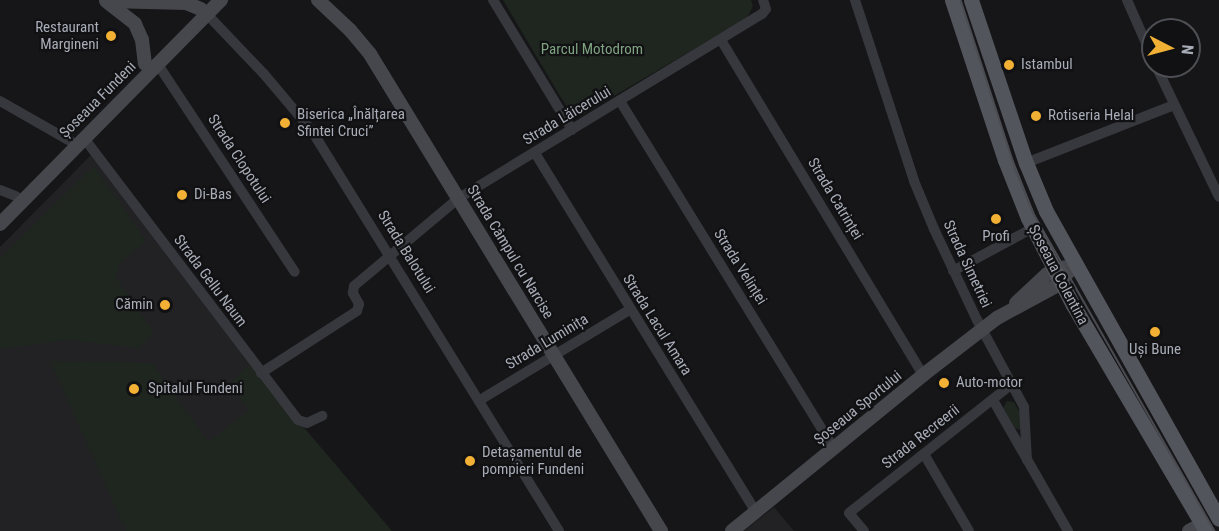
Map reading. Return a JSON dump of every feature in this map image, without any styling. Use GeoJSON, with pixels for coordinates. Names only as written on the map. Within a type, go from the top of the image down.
{"type":"FeatureCollection","features":[{"type":"Feature","properties":{"kind":"main road","name":"Șoseaua Colentina"},"geometry":{"type":"LineString","coordinates":[[952,0],[1005,160],[1033,228],[1057,276],[1199,529]]}},
{"type":"Feature","properties":{"kind":"main road","name":"Șoseaua Colentina"},"geometry":{"type":"LineString","coordinates":[[971,0],[1026,163],[1046,212],[1217,510]]}},
{"type":"Feature","properties":{"kind":"street","name":"Șoseaua Fundeni"},"geometry":{"type":"LineString","coordinates":[[0,212],[206,8],[221,0]]}},
{"type":"Feature","properties":{"kind":"street","name":"Strada Câmpul cu Narcise"},"geometry":{"type":"LineString","coordinates":[[318,0],[350,30],[370,54],[661,531]]}},
{"type":"Feature","properties":{"kind":"street"},"geometry":{"type":"LineString","coordinates":[[493,0],[572,130]]}},
{"type":"Feature","properties":{"kind":"street","name":"Strada Simetriei"},"geometry":{"type":"LineString","coordinates":[[855,0],[914,181],[953,271],[1025,413],[1027,460],[1068,531]]}},
{"type":"Feature","properties":{"kind":"street"},"geometry":{"type":"LineString","coordinates":[[1127,0],[1141,32]]}},
{"type":"Feature","properties":{"kind":"street"},"geometry":{"type":"LineString","coordinates":[[106,1],[186,3],[206,8]]}},
{"type":"Feature","properties":{"kind":"street"},"geometry":{"type":"LineString","coordinates":[[106,1],[135,24],[151,64]]}},
{"type":"Feature","properties":{"kind":"street","name":"Strada Lăicerului"},"geometry":{"type":"LineString","coordinates":[[390,255],[459,198],[721,40],[764,5]]}},
{"type":"Feature","properties":{"kind":"street","name":"Strada Balotului"},"geometry":{"type":"LineString","coordinates":[[206,8],[307,124],[559,531]]}},
{"type":"Feature","properties":{"kind":"street","name":"Strada Catrinței"},"geometry":{"type":"LineString","coordinates":[[721,40],[923,375]]}},
{"type":"Feature","properties":{"kind":"street","name":"Șoseaua Fundeni"},"geometry":{"type":"LineString","coordinates":[[0,224],[84,138],[151,64]]}},
{"type":"Feature","properties":{"kind":"street","name":"Strada Clopotului"},"geometry":{"type":"LineString","coordinates":[[151,64],[295,272]]}},
{"type":"Feature","properties":{"kind":"street"},"geometry":{"type":"LineString","coordinates":[[1162,78],[1219,197]]}},
{"type":"Feature","properties":{"kind":"street"},"geometry":{"type":"LineString","coordinates":[[0,101],[70,141]]}},
{"type":"Feature","properties":{"kind":"street","name":"Strada Velinței"},"geometry":{"type":"LineString","coordinates":[[620,102],[834,449]]}},
{"type":"Feature","properties":{"kind":"street"},"geometry":{"type":"LineString","coordinates":[[1026,163],[1174,105]]}},
{"type":"Feature","properties":{"kind":"street","name":"Strada Gellu Naum"},"geometry":{"type":"LineString","coordinates":[[84,138],[298,420],[307,423],[322,416]]}},
{"type":"Feature","properties":{"kind":"street","name":"Strada Lacul Amara"},"geometry":{"type":"LineString","coordinates":[[535,153],[756,512]]}},
{"type":"Feature","properties":{"kind":"street"},"geometry":{"type":"LineString","coordinates":[[0,190],[16,196]]}},
{"type":"Feature","properties":{"kind":"street"},"geometry":{"type":"LineString","coordinates":[[953,271],[1033,228]]}},
{"type":"Feature","properties":{"kind":"street"},"geometry":{"type":"LineString","coordinates":[[261,373],[357,311],[358,304],[352,290],[390,255]]}},
{"type":"Feature","properties":{"kind":"street","name":"Șoseaua Sportului"},"geometry":{"type":"LineString","coordinates":[[732,531],[923,375],[1006,313],[1032,287],[1057,276],[1076,264]]}},
{"type":"Feature","properties":{"kind":"street","name":"Strada Luminița"},"geometry":{"type":"LineString","coordinates":[[480,400],[630,310]]}},
{"type":"Feature","properties":{"kind":"street","name":"Strada Recreerii"},"geometry":{"type":"LineString","coordinates":[[864,531],[849,513],[1012,384]]}},
{"type":"Feature","properties":{"kind":"street"},"geometry":{"type":"LineString","coordinates":[[993,400],[1027,460]]}},
{"type":"Feature","properties":{"kind":"street"},"geometry":{"type":"LineString","coordinates":[[924,454],[969,531]]}},
{"type":"Feature","properties":{"kind":"shaded area","name":"Spitalul Fundeni"},"geometry":{"type":"Polygon","coordinates":[[[93,153],[373,531],[0,531],[0,247],[93,153]]]}},
{"type":"Feature","properties":{"kind":"shaded area"},"geometry":{"type":"Polygon","coordinates":[[[774,507],[794,531],[744,531],[774,507]]]}},
{"type":"Feature","properties":{"kind":"green space","name":"Parcul Motodrom"},"geometry":{"type":"Polygon","coordinates":[[[503,0],[751,0],[753,6],[747,18],[578,117],[572,114],[560,96],[503,0]]]}},
{"type":"Feature","properties":{"kind":"green space"},"geometry":{"type":"Polygon","coordinates":[[[94,166],[146,241],[119,264],[116,278],[154,333],[139,348],[68,340],[0,349],[0,258],[94,166]]]}},
{"type":"Feature","properties":{"kind":"green space"},"geometry":{"type":"Polygon","coordinates":[[[50,361],[152,363],[208,442],[249,410],[229,384],[250,364],[392,531],[126,531],[50,361]]]}},
{"type":"Feature","properties":{"kind":"green space"},"geometry":{"type":"Polygon","coordinates":[[[1007,401],[1014,402],[1020,413],[1020,430],[1015,428],[1003,408],[1007,401]]]}},
{"type":"Feature","properties":{"kind":"tram line"},"geometry":{"type":"LineString","coordinates":[[961,0],[1017,173],[1034,214],[1215,531]]}},
{"type":"Feature","properties":{"kind":"place","name":"Restaurant Margineni"},"geometry":{"type":"Point","coordinates":[111,36]}},
{"type":"Feature","properties":{"kind":"place","name":"Istambul"},"geometry":{"type":"Point","coordinates":[1009,65]}},
{"type":"Feature","properties":{"kind":"place","name":"Rotiseria Helal"},"geometry":{"type":"Point","coordinates":[1036,116]}},
{"type":"Feature","properties":{"kind":"place","name":"Biserica „Înălțarea Sfintei Cruci”"},"geometry":{"type":"Point","coordinates":[285,123]}},
{"type":"Feature","properties":{"kind":"place","name":"Di-Bas"},"geometry":{"type":"Point","coordinates":[182,195]}},
{"type":"Feature","properties":{"kind":"place","name":"Profi"},"geometry":{"type":"Point","coordinates":[996,219]}},
{"type":"Feature","properties":{"kind":"place","name":"Cămin"},"geometry":{"type":"Point","coordinates":[165,305]}},
{"type":"Feature","properties":{"kind":"place","name":"Uși Bune"},"geometry":{"type":"Point","coordinates":[1155,332]}},
{"type":"Feature","properties":{"kind":"place","name":"Auto-motor"},"geometry":{"type":"Point","coordinates":[944,383]}},
{"type":"Feature","properties":{"kind":"place","name":"Spitalul Fundeni"},"geometry":{"type":"Point","coordinates":[134,389]}},
{"type":"Feature","properties":{"kind":"place","name":"Detașamentul de pompieri Fundeni"},"geometry":{"type":"Point","coordinates":[470,461]}}]}
